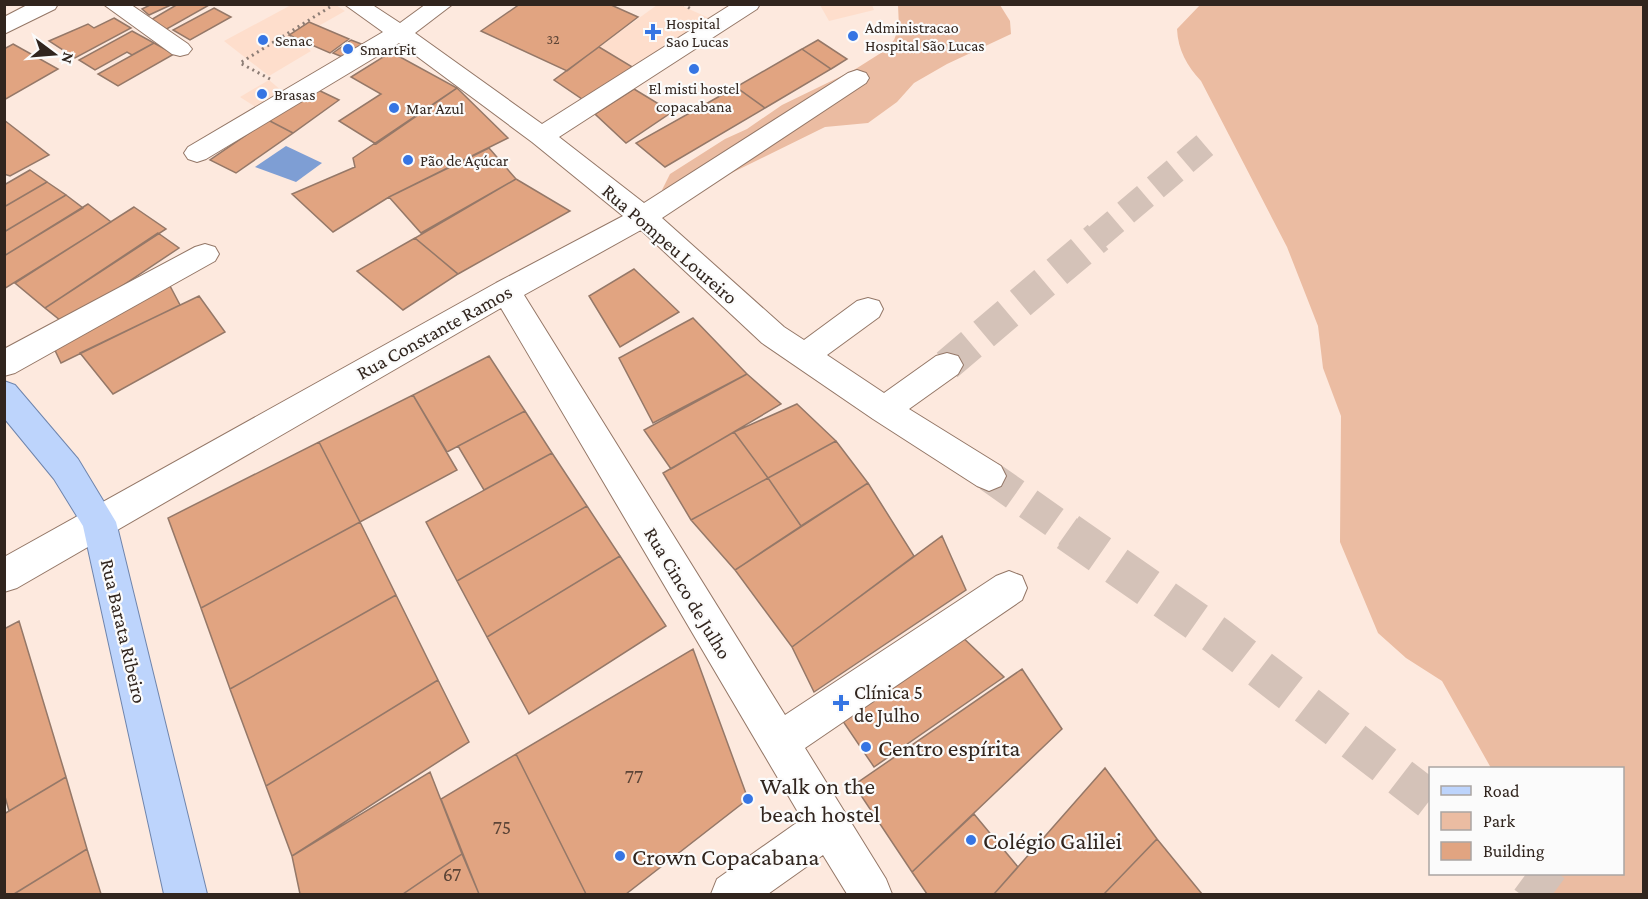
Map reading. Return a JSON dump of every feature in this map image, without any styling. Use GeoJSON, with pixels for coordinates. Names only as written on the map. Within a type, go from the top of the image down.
{"type":"FeatureCollection","features":[{"type":"Feature","properties":{"kind":"main road","name":"Rua Barata Ribeiro"},"geometry":{"type":"LineString","coordinates":[[4,394],[66,469],[99,522],[186,894]]}},
{"type":"Feature","properties":{"kind":"street"},"geometry":{"type":"LineString","coordinates":[[4,27],[47,4]]}},
{"type":"Feature","properties":{"kind":"street"},"geometry":{"type":"LineString","coordinates":[[114,4],[180,49]]}},
{"type":"Feature","properties":{"kind":"street"},"geometry":{"type":"LineString","coordinates":[[197,153],[366,51],[400,33],[442,4]]}},
{"type":"Feature","properties":{"kind":"street"},"geometry":{"type":"LineString","coordinates":[[541,136],[749,4]]}},
{"type":"Feature","properties":{"kind":"street","name":"Rua Pompeu Loureiro"},"geometry":{"type":"LineString","coordinates":[[359,5],[541,136],[643,217],[669,238],[772,335],[884,410],[989,476]]}},
{"type":"Feature","properties":{"kind":"street","name":"Rua Constante Ramos"},"geometry":{"type":"LineString","coordinates":[[4,576],[506,291],[643,217],[856,78]]}},
{"type":"Feature","properties":{"kind":"street"},"geometry":{"type":"LineString","coordinates":[[4,364],[205,254]]}},
{"type":"Feature","properties":{"kind":"street","name":"Rua Cinco de Julho"},"geometry":{"type":"LineString","coordinates":[[506,291],[870,894]]}},
{"type":"Feature","properties":{"kind":"street"},"geometry":{"type":"LineString","coordinates":[[804,356],[868,309]]}},
{"type":"Feature","properties":{"kind":"street"},"geometry":{"type":"LineString","coordinates":[[884,410],[947,365]]}},
{"type":"Feature","properties":{"kind":"street"},"geometry":{"type":"LineString","coordinates":[[778,743],[1009,588]]}},
{"type":"Feature","properties":{"kind":"street"},"geometry":{"type":"LineString","coordinates":[[732,894],[828,826]]}},
{"type":"Feature","properties":{"kind":"path"},"geometry":{"type":"LineString","coordinates":[[265,77],[240,63],[334,4]]}},
{"type":"Feature","properties":{"kind":"shaded area","name":"Senac"},"geometry":{"type":"Polygon","coordinates":[[[291,5],[336,5],[345,11],[315,28],[298,41],[311,51],[269,76],[224,41],[291,5]]]}},
{"type":"Feature","properties":{"kind":"shaded area","name":"Hospital Sao Lucas"},"geometry":{"type":"Polygon","coordinates":[[[657,5],[680,5],[709,18],[634,68],[599,47],[657,5]]]}},
{"type":"Feature","properties":{"kind":"shaded area"},"geometry":{"type":"Polygon","coordinates":[[[820,5],[872,5],[874,10],[829,21],[820,5]]]}},
{"type":"Feature","properties":{"kind":"shaded area","name":"Brasas"},"geometry":{"type":"Polygon","coordinates":[[[269,80],[282,91],[257,108],[240,97],[269,80]]]}},
{"type":"Feature","properties":{"kind":"green space"},"geometry":{"type":"Polygon","coordinates":[[[898,5],[1000,5],[1010,21],[1011,34],[947,64],[914,83],[897,102],[868,123],[825,127],[709,184],[662,190],[670,174],[725,139],[747,129],[782,105],[854,70],[884,51],[894,40],[899,27],[898,5]]]}},
{"type":"Feature","properties":{"kind":"green space"},"geometry":{"type":"Polygon","coordinates":[[[1200,5],[1643,5],[1643,894],[1547,894],[1540,875],[1624,875],[1624,767],[1490,767],[1442,681],[1406,658],[1378,633],[1340,542],[1341,416],[1323,368],[1318,326],[1287,247],[1201,81],[1191,70],[1184,57],[1177,29],[1200,5]]]}},
{"type":"Feature","properties":{"kind":"water"},"geometry":{"type":"Polygon","coordinates":[[[286,146],[322,163],[296,182],[255,167],[286,146]]]}},
{"type":"Feature","properties":{"kind":"building"},"geometry":{"type":"Polygon","coordinates":[[[152,4],[173,4],[149,15],[142,9],[152,4]]]}},
{"type":"Feature","properties":{"kind":"building"},"geometry":{"type":"Polygon","coordinates":[[[178,4],[211,4],[165,30],[149,21],[178,4]]]}},
{"type":"Feature","properties":{"kind":"building"},"geometry":{"type":"Polygon","coordinates":[[[520,4],[609,4],[638,17],[567,71],[481,31],[520,4]]]}},
{"type":"Feature","properties":{"kind":"building"},"geometry":{"type":"Polygon","coordinates":[[[214,8],[231,17],[190,40],[173,30],[214,8]]]}},
{"type":"Feature","properties":{"kind":"building"},"geometry":{"type":"Polygon","coordinates":[[[114,18],[131,28],[75,58],[49,41],[88,24],[94,28],[114,18]]]}},
{"type":"Feature","properties":{"kind":"building"},"geometry":{"type":"Polygon","coordinates":[[[309,22],[349,39],[330,53],[289,35],[309,22]]]}},
{"type":"Feature","properties":{"kind":"building"},"geometry":{"type":"Polygon","coordinates":[[[132,31],[154,43],[132,55],[127,52],[95,70],[79,60],[132,31]]]}},
{"type":"Feature","properties":{"kind":"building","name":"SmartFit"},"geometry":{"type":"Polygon","coordinates":[[[351,40],[364,45],[347,59],[333,53],[351,40]]]}},
{"type":"Feature","properties":{"kind":"building"},"geometry":{"type":"Polygon","coordinates":[[[818,40],[847,59],[831,69],[802,49],[818,40]]]}},
{"type":"Feature","properties":{"kind":"building"},"geometry":{"type":"Polygon","coordinates":[[[154,43],[174,54],[118,86],[98,74],[154,43]]]}},
{"type":"Feature","properties":{"kind":"building"},"geometry":{"type":"Polygon","coordinates":[[[13,44],[58,69],[4,100],[4,49],[13,44]]]}},
{"type":"Feature","properties":{"kind":"building"},"geometry":{"type":"Polygon","coordinates":[[[599,47],[634,68],[585,101],[554,80],[599,47]]]}},
{"type":"Feature","properties":{"kind":"building"},"geometry":{"type":"Polygon","coordinates":[[[802,49],[831,69],[765,108],[736,87],[802,49]]]}},
{"type":"Feature","properties":{"kind":"building","name":"Mar Azul"},"geometry":{"type":"Polygon","coordinates":[[[391,52],[457,88],[376,144],[339,121],[381,94],[351,77],[391,52]]]}},
{"type":"Feature","properties":{"kind":"building"},"geometry":{"type":"Polygon","coordinates":[[[736,87],[765,108],[665,167],[636,143],[736,87]]]}},
{"type":"Feature","properties":{"kind":"building"},"geometry":{"type":"Polygon","coordinates":[[[314,88],[339,100],[293,133],[268,120],[314,88]]]}},
{"type":"Feature","properties":{"kind":"building","name":"Pão de Açúcar"},"geometry":{"type":"Polygon","coordinates":[[[457,88],[508,138],[389,197],[333,232],[292,194],[355,167],[353,158],[457,88]]]}},
{"type":"Feature","properties":{"kind":"building"},"geometry":{"type":"Polygon","coordinates":[[[634,89],[672,112],[626,143],[595,114],[634,89]]]}},
{"type":"Feature","properties":{"kind":"building"},"geometry":{"type":"Polygon","coordinates":[[[4,120],[49,155],[10,176],[4,174],[4,120]]]}},
{"type":"Feature","properties":{"kind":"building"},"geometry":{"type":"Polygon","coordinates":[[[268,120],[293,133],[236,173],[210,160],[268,120]]]}},
{"type":"Feature","properties":{"kind":"building"},"geometry":{"type":"Polygon","coordinates":[[[489,148],[516,179],[421,233],[389,197],[489,148]]]}},
{"type":"Feature","properties":{"kind":"building"},"geometry":{"type":"Polygon","coordinates":[[[30,170],[47,182],[4,207],[4,185],[30,170]]]}},
{"type":"Feature","properties":{"kind":"building"},"geometry":{"type":"Polygon","coordinates":[[[516,179],[570,211],[458,274],[415,238],[516,179]]]}},
{"type":"Feature","properties":{"kind":"building"},"geometry":{"type":"Polygon","coordinates":[[[47,182],[66,195],[4,232],[4,207],[47,182]]]}},
{"type":"Feature","properties":{"kind":"building"},"geometry":{"type":"Polygon","coordinates":[[[66,195],[83,208],[4,256],[4,232],[66,195]]]}},
{"type":"Feature","properties":{"kind":"building"},"geometry":{"type":"Polygon","coordinates":[[[88,204],[111,222],[4,289],[4,256],[88,204]]]}},
{"type":"Feature","properties":{"kind":"building"},"geometry":{"type":"Polygon","coordinates":[[[134,207],[166,229],[45,308],[15,283],[134,207]]]}},
{"type":"Feature","properties":{"kind":"building"},"geometry":{"type":"Polygon","coordinates":[[[158,233],[179,248],[65,324],[45,308],[158,233]]]}},
{"type":"Feature","properties":{"kind":"building"},"geometry":{"type":"Polygon","coordinates":[[[415,238],[458,274],[403,310],[357,271],[415,238]]]}},
{"type":"Feature","properties":{"kind":"building"},"geometry":{"type":"Polygon","coordinates":[[[634,269],[679,312],[620,347],[589,296],[634,269]]]}},
{"type":"Feature","properties":{"kind":"building"},"geometry":{"type":"Polygon","coordinates":[[[169,284],[180,305],[61,363],[52,344],[169,284]]]}},
{"type":"Feature","properties":{"kind":"building"},"geometry":{"type":"Polygon","coordinates":[[[199,296],[225,332],[113,394],[80,353],[199,296]]]}},
{"type":"Feature","properties":{"kind":"building"},"geometry":{"type":"Polygon","coordinates":[[[693,318],[747,374],[653,423],[619,358],[693,318]]]}},
{"type":"Feature","properties":{"kind":"building"},"geometry":{"type":"Polygon","coordinates":[[[489,356],[525,411],[447,452],[413,395],[489,356]]]}},
{"type":"Feature","properties":{"kind":"building"},"geometry":{"type":"Polygon","coordinates":[[[747,374],[781,404],[671,469],[644,430],[747,374]]]}},
{"type":"Feature","properties":{"kind":"building"},"geometry":{"type":"Polygon","coordinates":[[[413,395],[457,470],[360,522],[319,442],[413,395]]]}},
{"type":"Feature","properties":{"kind":"building"},"geometry":{"type":"Polygon","coordinates":[[[797,404],[836,441],[768,478],[734,432],[797,404]]]}},
{"type":"Feature","properties":{"kind":"building"},"geometry":{"type":"Polygon","coordinates":[[[525,411],[552,453],[484,490],[458,446],[525,411]]]}},
{"type":"Feature","properties":{"kind":"building"},"geometry":{"type":"Polygon","coordinates":[[[734,432],[768,478],[691,520],[663,473],[734,432]]]}},
{"type":"Feature","properties":{"kind":"building"},"geometry":{"type":"Polygon","coordinates":[[[836,441],[868,483],[801,526],[768,478],[836,441]]]}},
{"type":"Feature","properties":{"kind":"building"},"geometry":{"type":"Polygon","coordinates":[[[319,442],[360,522],[201,608],[168,518],[319,442]]]}},
{"type":"Feature","properties":{"kind":"building"},"geometry":{"type":"Polygon","coordinates":[[[552,453],[587,506],[457,581],[426,522],[552,453]]]}},
{"type":"Feature","properties":{"kind":"building"},"geometry":{"type":"Polygon","coordinates":[[[768,478],[801,526],[735,570],[691,520],[768,478]]]}},
{"type":"Feature","properties":{"kind":"building"},"geometry":{"type":"Polygon","coordinates":[[[868,483],[914,556],[792,647],[735,570],[868,483]]]}},
{"type":"Feature","properties":{"kind":"building"},"geometry":{"type":"Polygon","coordinates":[[[587,506],[620,556],[487,637],[457,581],[587,506]]]}},
{"type":"Feature","properties":{"kind":"building"},"geometry":{"type":"Polygon","coordinates":[[[360,522],[396,595],[230,689],[201,608],[360,522]]]}},
{"type":"Feature","properties":{"kind":"building"},"geometry":{"type":"Polygon","coordinates":[[[942,536],[966,590],[814,692],[792,647],[942,536]]]}},
{"type":"Feature","properties":{"kind":"building"},"geometry":{"type":"Polygon","coordinates":[[[620,556],[666,626],[529,714],[487,637],[620,556]]]}},
{"type":"Feature","properties":{"kind":"building"},"geometry":{"type":"Polygon","coordinates":[[[396,595],[438,680],[266,786],[230,689],[396,595]]]}},
{"type":"Feature","properties":{"kind":"building"},"geometry":{"type":"Polygon","coordinates":[[[19,621],[66,777],[9,811],[4,793],[4,629],[19,621]]]}},
{"type":"Feature","properties":{"kind":"building"},"geometry":{"type":"Polygon","coordinates":[[[955,630],[1004,677],[874,767],[836,711],[955,630]]]}},
{"type":"Feature","properties":{"kind":"building"},"geometry":{"type":"Polygon","coordinates":[[[693,649],[748,799],[626,894],[586,894],[516,754],[693,649]]]}},
{"type":"Feature","properties":{"kind":"building"},"geometry":{"type":"Polygon","coordinates":[[[1022,669],[1062,729],[912,872],[854,785],[1022,669]]]}},
{"type":"Feature","properties":{"kind":"building"},"geometry":{"type":"Polygon","coordinates":[[[438,680],[469,742],[292,856],[266,786],[438,680]]]}},
{"type":"Feature","properties":{"kind":"building"},"geometry":{"type":"Polygon","coordinates":[[[516,754],[586,894],[479,894],[441,799],[516,754]]]}},
{"type":"Feature","properties":{"kind":"building"},"geometry":{"type":"Polygon","coordinates":[[[1105,768],[1157,839],[1104,894],[994,894],[1105,768]]]}},
{"type":"Feature","properties":{"kind":"building"},"geometry":{"type":"Polygon","coordinates":[[[430,772],[462,854],[403,894],[300,894],[292,856],[430,772]]]}},
{"type":"Feature","properties":{"kind":"building"},"geometry":{"type":"Polygon","coordinates":[[[66,777],[87,849],[14,894],[4,894],[4,814],[66,777]]]}},
{"type":"Feature","properties":{"kind":"building","name":"Colégio Galilei"},"geometry":{"type":"Polygon","coordinates":[[[974,814],[1018,867],[994,894],[927,894],[912,872],[974,814]]]}},
{"type":"Feature","properties":{"kind":"building"},"geometry":{"type":"Polygon","coordinates":[[[1157,839],[1202,894],[1104,894],[1157,839]]]}},
{"type":"Feature","properties":{"kind":"building"},"geometry":{"type":"Polygon","coordinates":[[[87,849],[101,894],[14,894],[87,849]]]}},
{"type":"Feature","properties":{"kind":"building"},"geometry":{"type":"Polygon","coordinates":[[[462,854],[479,894],[403,894],[462,854]]]}},
{"type":"Feature","properties":{"kind":"tunnel"},"geometry":{"type":"LineString","coordinates":[[1096,238],[1205,145]]}},
{"type":"Feature","properties":{"kind":"tunnel"},"geometry":{"type":"LineString","coordinates":[[947,365],[1098,237]]}},
{"type":"Feature","properties":{"kind":"tunnel"},"geometry":{"type":"LineString","coordinates":[[989,476],[1070,533]]}},
{"type":"Feature","properties":{"kind":"tunnel"},"geometry":{"type":"LineString","coordinates":[[1068,532],[1217,636],[1429,799]]}},
{"type":"Feature","properties":{"kind":"tunnel"},"geometry":{"type":"LineString","coordinates":[[1527,875],[1553,894]]}},
{"type":"Feature","properties":{"kind":"place","name":"Hospital Sao Lucas"},"geometry":{"type":"Point","coordinates":[653,32]}},
{"type":"Feature","properties":{"kind":"place","name":"Administracao Hospital São Lucas"},"geometry":{"type":"Point","coordinates":[853,36]}},
{"type":"Feature","properties":{"kind":"place","name":"Senac"},"geometry":{"type":"Point","coordinates":[263,40]}},
{"type":"Feature","properties":{"kind":"place","name":"SmartFit"},"geometry":{"type":"Point","coordinates":[348,49]}},
{"type":"Feature","properties":{"kind":"place","name":"El misti hostel copacabana"},"geometry":{"type":"Point","coordinates":[694,69]}},
{"type":"Feature","properties":{"kind":"place","name":"Brasas"},"geometry":{"type":"Point","coordinates":[262,94]}},
{"type":"Feature","properties":{"kind":"place","name":"Mar Azul"},"geometry":{"type":"Point","coordinates":[394,108]}},
{"type":"Feature","properties":{"kind":"place","name":"Pão de Açúcar"},"geometry":{"type":"Point","coordinates":[408,160]}},
{"type":"Feature","properties":{"kind":"place","name":"Clínica 5 de Julho"},"geometry":{"type":"Point","coordinates":[841,703]}},
{"type":"Feature","properties":{"kind":"place","name":"Centro espírita"},"geometry":{"type":"Point","coordinates":[866,747]}},
{"type":"Feature","properties":{"kind":"place","name":"Walk on the beach hostel"},"geometry":{"type":"Point","coordinates":[748,799]}},
{"type":"Feature","properties":{"kind":"place","name":"Colégio Galilei"},"geometry":{"type":"Point","coordinates":[971,840]}},
{"type":"Feature","properties":{"kind":"place","name":"Crown Copacabana"},"geometry":{"type":"Point","coordinates":[620,856]}}]}
